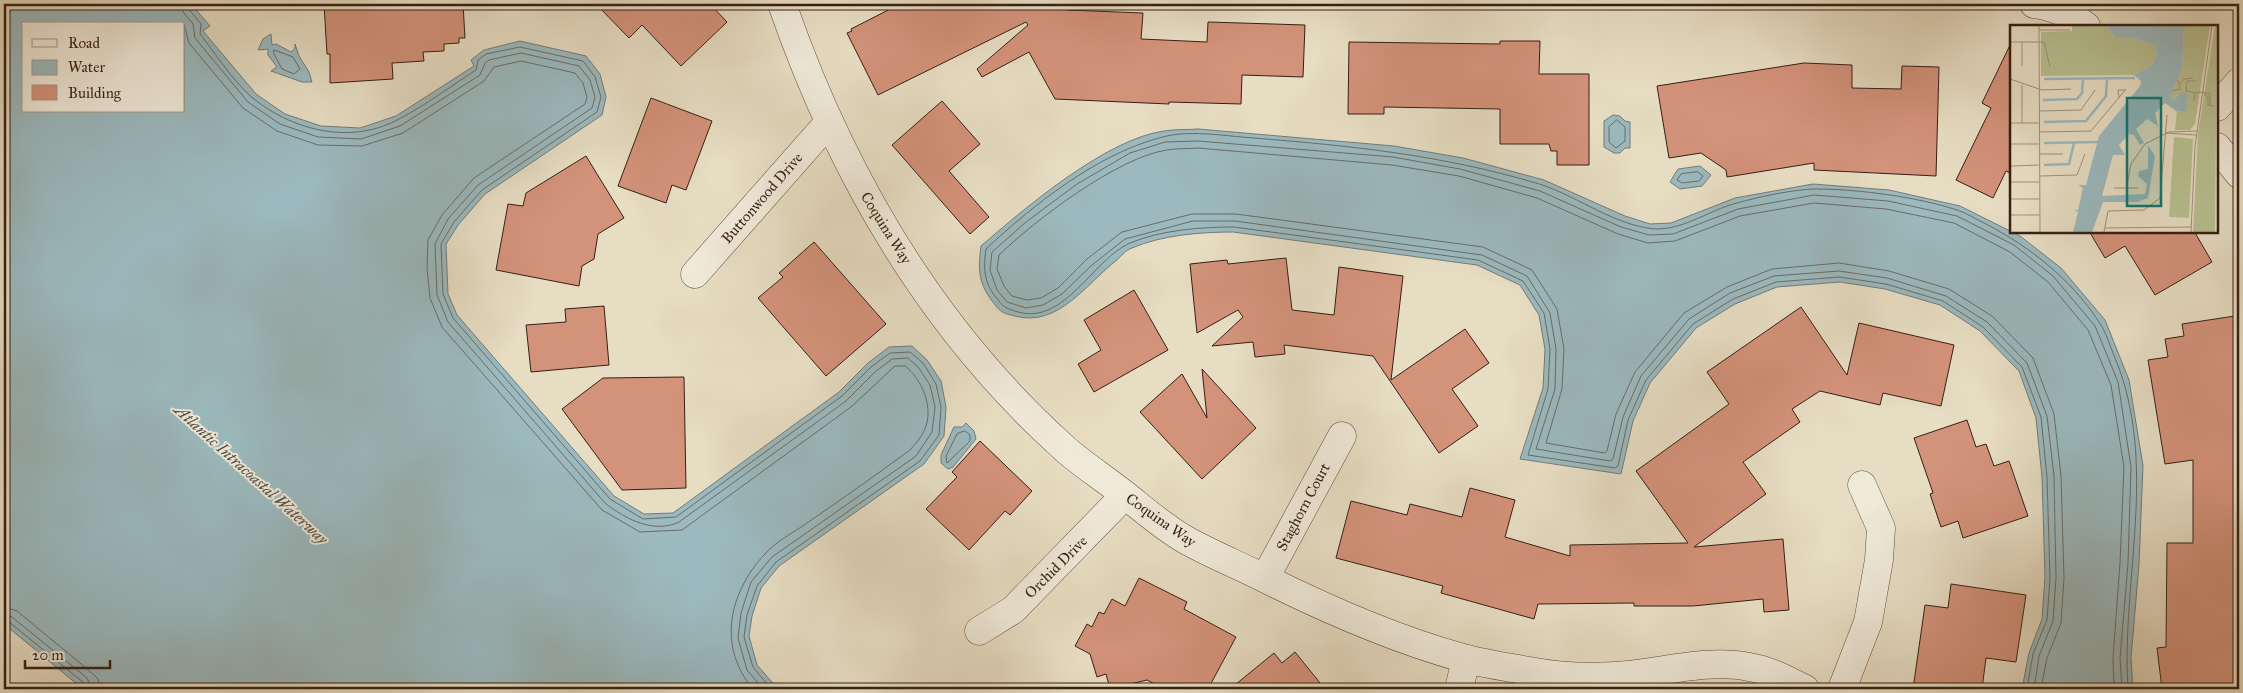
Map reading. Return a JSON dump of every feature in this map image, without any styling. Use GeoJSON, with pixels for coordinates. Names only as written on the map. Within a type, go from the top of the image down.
{"type":"FeatureCollection","features":[{"type":"Feature","properties":{"kind":"street","name":"Coquina Way"},"geometry":{"type":"LineString","coordinates":[[782,4],[798,50],[829,122],[872,207],[900,254],[952,326],[1001,385],[1064,448],[1184,539],[1375,629],[1466,659],[1538,673],[1567,675],[1625,676],[1718,664],[1750,667],[1780,676],[1805,689]]}},
{"type":"Feature","properties":{"kind":"street"},"geometry":{"type":"LineString","coordinates":[[2034,4],[2044,5],[2071,15],[2085,25]]}},
{"type":"Feature","properties":{"kind":"street"},"geometry":{"type":"LineString","coordinates":[[2218,106],[2239,82]]}},
{"type":"Feature","properties":{"kind":"street","name":"Buttonwood Drive"},"geometry":{"type":"LineString","coordinates":[[696,274],[829,122]]}},
{"type":"Feature","properties":{"kind":"street"},"geometry":{"type":"LineString","coordinates":[[2218,147],[2239,174]]}},
{"type":"Feature","properties":{"kind":"street","name":"Staghorn Court"},"geometry":{"type":"LineString","coordinates":[[1265,578],[1342,436]]}},
{"type":"Feature","properties":{"kind":"street"},"geometry":{"type":"LineString","coordinates":[[1842,689],[1868,622],[1879,560],[1881,528],[1862,485]]}},
{"type":"Feature","properties":{"kind":"street","name":"Orchid Drive"},"geometry":{"type":"LineString","coordinates":[[980,631],[1013,610],[1125,495]]}},
{"type":"Feature","properties":{"kind":"street"},"geometry":{"type":"LineString","coordinates":[[1458,689],[1466,659]]}},
{"type":"Feature","properties":{"kind":"water","name":"Atlantic Intracoastal Waterway"},"geometry":{"type":"Polygon","coordinates":[[[4,4],[191,4],[210,26],[203,31],[256,94],[285,114],[321,126],[360,128],[396,116],[474,66],[471,60],[484,50],[520,41],[586,56],[600,74],[606,97],[602,115],[485,194],[458,225],[446,244],[448,294],[457,315],[614,496],[644,514],[673,513],[839,392],[868,363],[889,347],[912,346],[927,360],[941,381],[946,407],[944,436],[924,464],[779,566],[761,588],[752,616],[749,636],[757,665],[778,689],[83,689],[4,624],[4,4]]]}},
{"type":"Feature","properties":{"kind":"water"},"geometry":{"type":"Polygon","coordinates":[[[271,34],[272,45],[276,44],[291,52],[295,48],[295,44],[312,82],[302,82],[271,71],[277,67],[268,55],[268,49],[258,50],[263,39],[271,34]]]}},
{"type":"Feature","properties":{"kind":"water"},"geometry":{"type":"Polygon","coordinates":[[[1613,115],[1620,116],[1625,121],[1630,122],[1630,148],[1625,148],[1620,153],[1614,153],[1604,147],[1604,121],[1613,115]]]}},
{"type":"Feature","properties":{"kind":"water"},"geometry":{"type":"Polygon","coordinates":[[[1198,129],[1394,146],[1463,158],[1544,180],[1625,216],[1650,224],[1671,223],[1735,198],[1813,184],[1889,190],[1960,206],[2020,236],[2061,268],[2105,320],[2129,380],[2143,466],[2139,564],[2131,658],[2133,689],[2022,689],[2029,653],[2042,619],[2045,577],[2042,477],[2036,418],[2019,371],[1980,331],[1940,305],[1885,289],[1840,282],[1777,287],[1735,304],[1696,328],[1650,383],[1633,421],[1621,474],[1520,459],[1543,388],[1545,349],[1539,315],[1520,285],[1477,265],[1233,232],[1195,234],[1156,240],[1130,249],[1071,301],[1045,316],[1030,318],[1015,316],[1004,313],[998,308],[986,291],[981,277],[981,246],[1043,195],[1092,161],[1117,147],[1141,137],[1172,130],[1198,129]]]}},
{"type":"Feature","properties":{"kind":"water"},"geometry":{"type":"Polygon","coordinates":[[[1700,166],[1711,175],[1702,186],[1680,189],[1670,182],[1678,169],[1700,166]]]}},
{"type":"Feature","properties":{"kind":"water"},"geometry":{"type":"Polygon","coordinates":[[[966,423],[974,431],[976,439],[953,467],[948,469],[941,463],[941,455],[954,427],[962,427],[966,423]]]}},
{"type":"Feature","properties":{"kind":"building"},"geometry":{"type":"Polygon","coordinates":[[[324,4],[463,4],[465,38],[459,38],[459,43],[444,44],[444,51],[423,52],[424,61],[392,63],[393,79],[330,83],[330,54],[327,54],[324,4]]]}},
{"type":"Feature","properties":{"kind":"building"},"geometry":{"type":"Polygon","coordinates":[[[596,4],[710,4],[727,22],[681,66],[642,25],[629,38],[596,4]]]}},
{"type":"Feature","properties":{"kind":"building"},"geometry":{"type":"Polygon","coordinates":[[[900,4],[1067,6],[1067,10],[1143,13],[1141,39],[1207,42],[1208,22],[1305,25],[1303,77],[1242,75],[1241,104],[1169,102],[1169,104],[1055,99],[1029,52],[982,77],[977,69],[1028,25],[1026,22],[878,95],[847,33],[852,31],[851,29],[900,4]]]}},
{"type":"Feature","properties":{"kind":"building"},"geometry":{"type":"Polygon","coordinates":[[[1500,41],[1540,41],[1539,74],[1589,74],[1589,165],[1557,165],[1557,151],[1551,151],[1549,144],[1500,144],[1500,109],[1384,107],[1384,114],[1348,114],[1349,42],[1500,44],[1500,41]]]}},
{"type":"Feature","properties":{"kind":"building"},"geometry":{"type":"Polygon","coordinates":[[[2010,45],[2010,173],[2006,171],[1993,198],[1956,180],[1991,108],[1982,103],[2010,45]]]}},
{"type":"Feature","properties":{"kind":"building"},"geometry":{"type":"Polygon","coordinates":[[[1804,63],[1852,65],[1852,88],[1901,89],[1902,66],[1939,67],[1936,176],[1814,170],[1814,163],[1727,177],[1726,170],[1701,153],[1669,158],[1657,86],[1804,63]]]}},
{"type":"Feature","properties":{"kind":"building"},"geometry":{"type":"Polygon","coordinates":[[[651,98],[712,121],[686,190],[672,185],[666,203],[618,186],[651,98]]]}},
{"type":"Feature","properties":{"kind":"building"},"geometry":{"type":"Polygon","coordinates":[[[942,101],[980,144],[949,171],[989,217],[970,234],[892,145],[942,101]]]}},
{"type":"Feature","properties":{"kind":"building"},"geometry":{"type":"Polygon","coordinates":[[[586,156],[624,218],[598,234],[594,259],[582,266],[579,286],[496,270],[508,204],[523,206],[526,193],[586,156]]]}},
{"type":"Feature","properties":{"kind":"building"},"geometry":{"type":"Polygon","coordinates":[[[2090,232],[2195,232],[2212,262],[2155,295],[2125,246],[2105,258],[2090,232]]]}},
{"type":"Feature","properties":{"kind":"building"},"geometry":{"type":"Polygon","coordinates":[[[814,242],[886,324],[826,376],[758,298],[783,277],[779,273],[814,242]]]}},
{"type":"Feature","properties":{"kind":"building"},"geometry":{"type":"Polygon","coordinates":[[[1286,258],[1292,310],[1334,315],[1339,267],[1403,276],[1391,380],[1465,329],[1489,363],[1452,389],[1478,426],[1439,453],[1373,356],[1284,345],[1285,354],[1255,357],[1253,342],[1212,346],[1243,317],[1238,310],[1197,333],[1190,264],[1227,260],[1228,264],[1286,258]]]}},
{"type":"Feature","properties":{"kind":"building"},"geometry":{"type":"Polygon","coordinates":[[[1134,290],[1168,350],[1094,392],[1078,364],[1101,350],[1084,320],[1134,290]]]}},
{"type":"Feature","properties":{"kind":"building"},"geometry":{"type":"Polygon","coordinates":[[[604,306],[609,365],[531,372],[526,325],[566,322],[565,309],[604,306]]]}},
{"type":"Feature","properties":{"kind":"building"},"geometry":{"type":"Polygon","coordinates":[[[1801,307],[1847,375],[1859,323],[1954,345],[1941,406],[1883,393],[1880,405],[1820,391],[1792,409],[1800,422],[1743,462],[1766,494],[1694,547],[1783,539],[1789,610],[1764,612],[1763,599],[1693,606],[1634,606],[1634,603],[1538,604],[1534,619],[1441,593],[1443,586],[1336,558],[1351,501],[1407,515],[1410,504],[1462,517],[1470,488],[1515,500],[1505,537],[1570,556],[1570,545],[1688,543],[1636,471],[1729,404],[1707,372],[1801,307]]]}},
{"type":"Feature","properties":{"kind":"building"},"geometry":{"type":"Polygon","coordinates":[[[2235,316],[2239,347],[2239,689],[2162,689],[2157,648],[2166,647],[2167,543],[2193,543],[2193,460],[2165,464],[2148,360],[2168,357],[2165,339],[2184,336],[2182,324],[2235,316]]]}},
{"type":"Feature","properties":{"kind":"building"},"geometry":{"type":"Polygon","coordinates":[[[1202,369],[1256,428],[1202,479],[1140,412],[1182,374],[1207,418],[1202,369]]]}},
{"type":"Feature","properties":{"kind":"building"},"geometry":{"type":"Polygon","coordinates":[[[684,377],[686,488],[622,490],[562,409],[603,378],[684,377]]]}},
{"type":"Feature","properties":{"kind":"building"},"geometry":{"type":"Polygon","coordinates":[[[1967,420],[1976,447],[1986,444],[1994,466],[2009,461],[2028,516],[1963,538],[1958,521],[1941,527],[1930,494],[1933,493],[1914,438],[1967,420]]]}},
{"type":"Feature","properties":{"kind":"building"},"geometry":{"type":"Polygon","coordinates":[[[980,441],[1032,491],[1010,515],[1005,511],[969,550],[926,509],[957,477],[952,472],[980,441]]]}},
{"type":"Feature","properties":{"kind":"building"},"geometry":{"type":"Polygon","coordinates":[[[1139,578],[1187,602],[1184,609],[1236,637],[1208,689],[1164,689],[1147,680],[1110,689],[1106,674],[1097,677],[1090,654],[1075,646],[1087,624],[1092,627],[1099,612],[1104,614],[1112,599],[1125,606],[1139,578]]]}},
{"type":"Feature","properties":{"kind":"building"},"geometry":{"type":"Polygon","coordinates":[[[1951,584],[2026,595],[2016,662],[1986,658],[1982,689],[1913,689],[1925,605],[1948,608],[1951,584]]]}},
{"type":"Feature","properties":{"kind":"building"},"geometry":{"type":"Polygon","coordinates":[[[1295,652],[1325,689],[1230,689],[1274,653],[1282,663],[1295,652]]]}}]}
